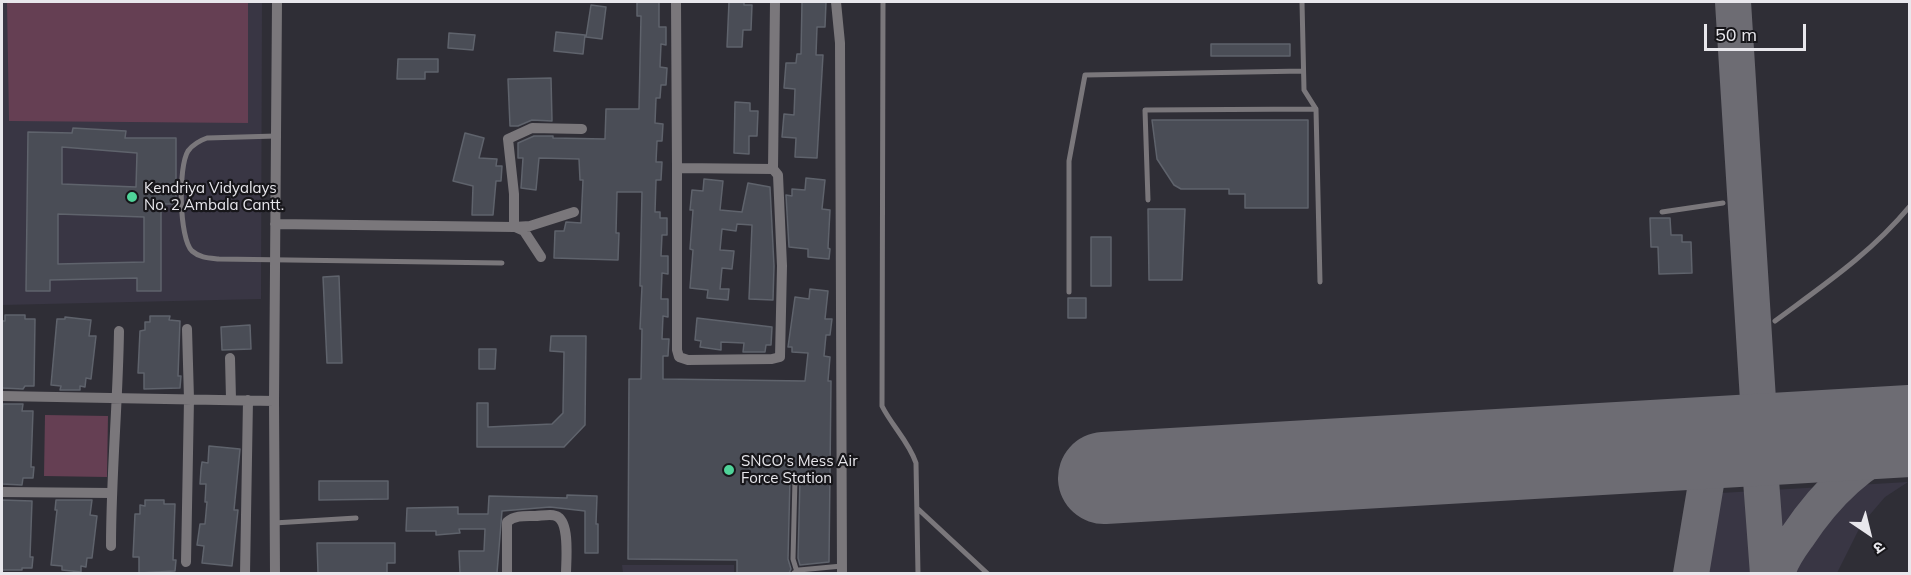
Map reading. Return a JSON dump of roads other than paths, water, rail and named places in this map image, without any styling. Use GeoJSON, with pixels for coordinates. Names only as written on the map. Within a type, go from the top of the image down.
{"type":"FeatureCollection","features":[{"type":"Feature","properties":{"kind":"street"},"geometry":{"type":"LineString","coordinates":[[275,573],[277,2]]}},
{"type":"Feature","properties":{"kind":"street"},"geometry":{"type":"LineString","coordinates":[[676,2],[676,350],[679,357],[688,360],[780,357],[782,266],[778,175],[773,169],[775,2]]}},
{"type":"Feature","properties":{"kind":"street"},"geometry":{"type":"LineString","coordinates":[[836,2],[840,43],[842,570]]}},
{"type":"Feature","properties":{"kind":"street"},"geometry":{"type":"LineString","coordinates":[[514,226],[514,194],[508,139],[532,128],[582,129]]}},
{"type":"Feature","properties":{"kind":"street"},"geometry":{"type":"LineString","coordinates":[[677,168],[773,169]]}},
{"type":"Feature","properties":{"kind":"street"},"geometry":{"type":"LineString","coordinates":[[275,224],[530,226],[574,212]]}},
{"type":"Feature","properties":{"kind":"street"},"geometry":{"type":"LineString","coordinates":[[514,226],[524,231],[541,257]]}},
{"type":"Feature","properties":{"kind":"street"},"geometry":{"type":"LineString","coordinates":[[186,562],[188,329]]}},
{"type":"Feature","properties":{"kind":"street"},"geometry":{"type":"LineString","coordinates":[[111,546],[111,493],[118,398],[119,332]]}},
{"type":"Feature","properties":{"kind":"street"},"geometry":{"type":"LineString","coordinates":[[230,358],[231,399]]}},
{"type":"Feature","properties":{"kind":"street"},"geometry":{"type":"LineString","coordinates":[[2,396],[274,401]]}},
{"type":"Feature","properties":{"kind":"street"},"geometry":{"type":"LineString","coordinates":[[245,573],[248,400]]}},
{"type":"Feature","properties":{"kind":"street"},"geometry":{"type":"LineString","coordinates":[[2,492],[111,493]]}},
{"type":"Feature","properties":{"kind":"street"},"geometry":{"type":"LineString","coordinates":[[507,573],[507,522],[521,516],[551,515],[558,516],[563,523],[566,537],[566,573]]}},
{"type":"Feature","properties":{"kind":"lane"},"geometry":{"type":"LineString","coordinates":[[883,2],[882,406],[891,423],[911,448],[916,463],[918,573]]}},
{"type":"Feature","properties":{"kind":"lane"},"geometry":{"type":"LineString","coordinates":[[1302,2],[1304,90],[1316,109],[1320,282]]}},
{"type":"Feature","properties":{"kind":"lane"},"geometry":{"type":"LineString","coordinates":[[1069,292],[1069,161],[1085,75],[1303,71]]}},
{"type":"Feature","properties":{"kind":"lane"},"geometry":{"type":"LineString","coordinates":[[1148,200],[1145,110],[1316,109]]}},
{"type":"Feature","properties":{"kind":"lane"},"geometry":{"type":"LineString","coordinates":[[276,136],[207,138],[188,151],[182,166],[183,220],[187,244],[193,252],[202,257],[219,259],[502,263]]}},
{"type":"Feature","properties":{"kind":"lane"},"geometry":{"type":"LineString","coordinates":[[1662,212],[1724,202]]}},
{"type":"Feature","properties":{"kind":"lane"},"geometry":{"type":"LineString","coordinates":[[1775,321],[1852,265],[1894,225],[1910,206]]}},
{"type":"Feature","properties":{"kind":"lane"},"geometry":{"type":"LineString","coordinates":[[795,479],[795,573],[842,570]]}},
{"type":"Feature","properties":{"kind":"lane"},"geometry":{"type":"LineString","coordinates":[[917,508],[988,573]]}},
{"type":"Feature","properties":{"kind":"lane"},"geometry":{"type":"LineString","coordinates":[[274,523],[356,518]]}},
{"type":"Feature","properties":{"kind":"place","name":"Kendriya Vidyalays No. 2 Ambala Cantt."},"geometry":{"type":"Point","coordinates":[132,197]}},
{"type":"Feature","properties":{"kind":"place","name":"SNCO's Mess Air Force Station"},"geometry":{"type":"Point","coordinates":[729,470]}}]}
